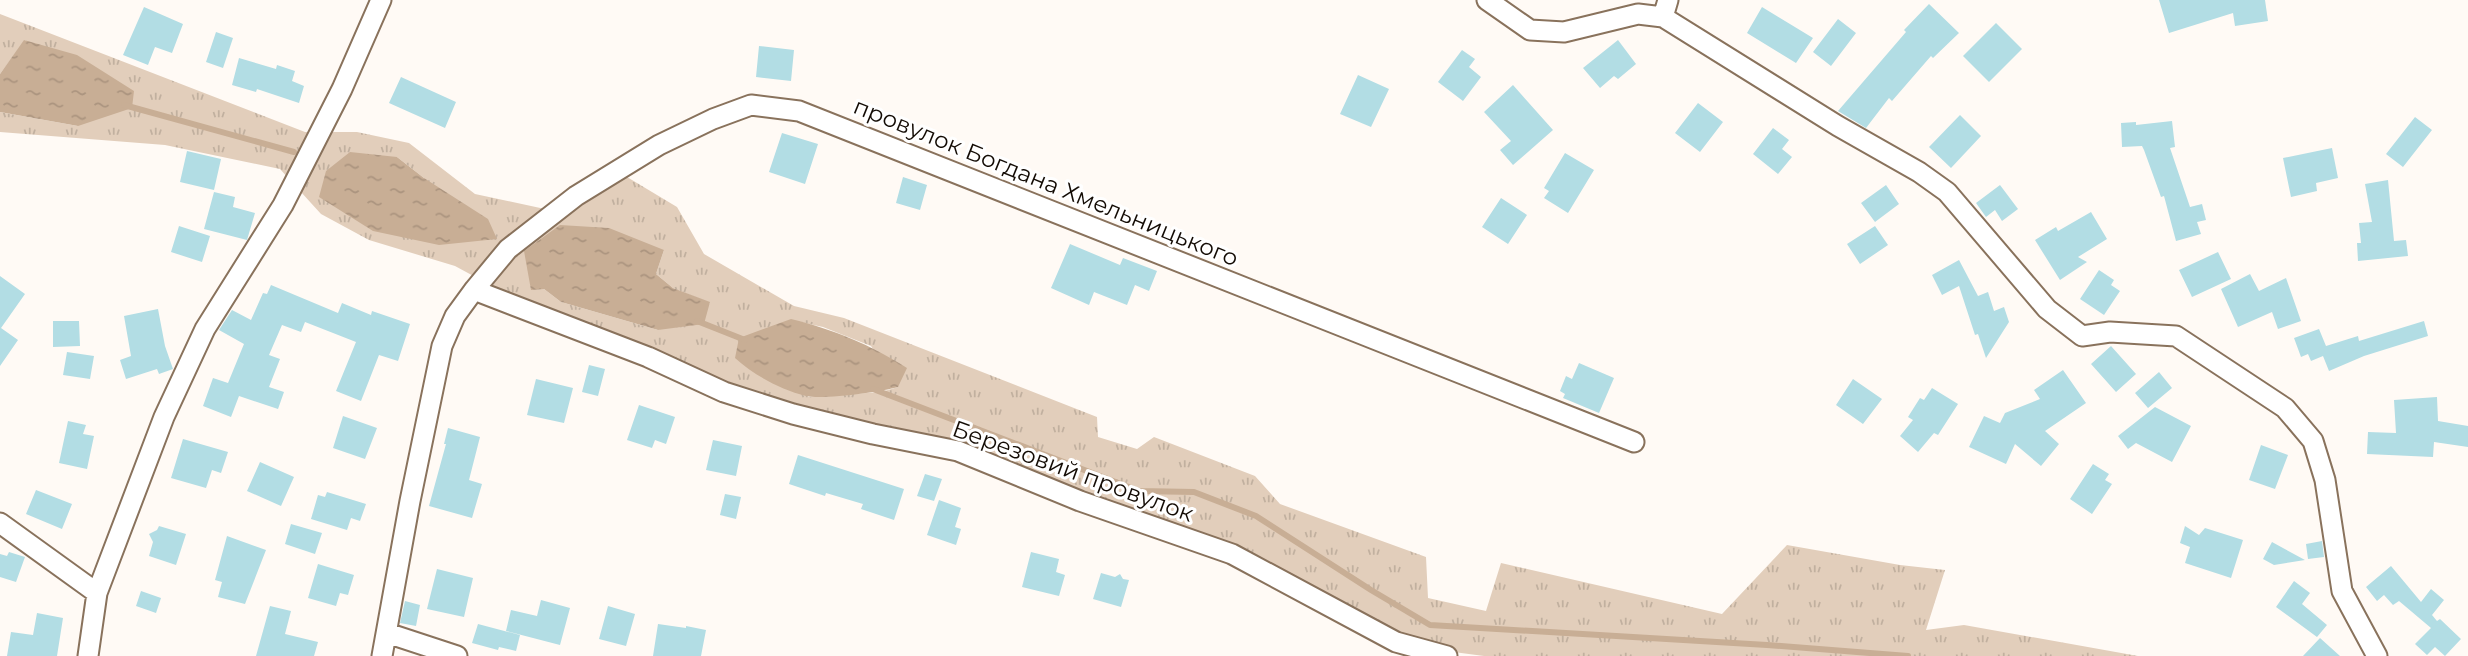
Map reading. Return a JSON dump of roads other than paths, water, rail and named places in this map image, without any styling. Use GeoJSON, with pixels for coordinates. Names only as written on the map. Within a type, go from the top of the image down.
{"type":"FeatureCollection","features":[{"type":"Feature","properties":{"kind":"street"},"geometry":{"type":"LineString","coordinates":[[88,656],[97,593],[164,416],[205,329],[283,205],[342,89],[381,0]]}},
{"type":"Feature","properties":{"kind":"street"},"geometry":{"type":"LineString","coordinates":[[1487,0],[1530,30],[1564,32],[1666,8],[1838,125],[1919,172],[1947,192],[2047,309],[2082,336],[2110,332],[2176,336],[2285,408],[2313,441],[2325,480],[2342,591],[2377,656]]}},
{"type":"Feature","properties":{"kind":"street","name":"провулок Богдана Хмельницького"},"geometry":{"type":"LineString","coordinates":[[382,656],[442,346],[455,316],[508,249],[576,195],[659,145],[713,119],[751,105],[799,111],[1634,442]]}},
{"type":"Feature","properties":{"kind":"street","name":"Березовий провулок"},"geometry":{"type":"LineString","coordinates":[[474,290],[648,357],[735,396],[859,431],[958,451],[1080,502],[1232,554],[1396,642],[1447,656]]}},
{"type":"Feature","properties":{"kind":"street"},"geometry":{"type":"LineString","coordinates":[[0,523],[97,593]]}},
{"type":"Feature","properties":{"kind":"street"},"geometry":{"type":"LineString","coordinates":[[387,633],[457,656]]}},
{"type":"Feature","properties":{"kind":"water"},"geometry":{"type":"Polygon","coordinates":[[[24,40],[77,55],[134,91],[132,108],[78,126],[0,112],[0,74],[24,40]]]}},
{"type":"Feature","properties":{"kind":"water"},"geometry":{"type":"Polygon","coordinates":[[[350,152],[397,157],[424,178],[488,219],[497,239],[439,245],[373,231],[319,197],[326,171],[350,152]]]}},
{"type":"Feature","properties":{"kind":"water"},"geometry":{"type":"Polygon","coordinates":[[[560,225],[609,228],[664,250],[656,274],[673,288],[710,302],[704,324],[658,330],[561,302],[544,289],[531,290],[524,251],[560,225]]]}},
{"type":"Feature","properties":{"kind":"water"},"geometry":{"type":"Polygon","coordinates":[[[791,319],[851,339],[907,368],[898,387],[852,395],[806,396],[768,381],[735,358],[739,338],[791,319]]]}},
{"type":"Feature","properties":{"kind":"waterway"},"geometry":{"type":"LineString","coordinates":[[124,105],[294,152]]}},
{"type":"Feature","properties":{"kind":"waterway"},"geometry":{"type":"LineString","coordinates":[[697,321],[745,340]]}},
{"type":"Feature","properties":{"kind":"waterway"},"geometry":{"type":"LineString","coordinates":[[873,389],[1139,491],[1194,492],[1256,516],[1430,625],[1908,656]]}}]}
